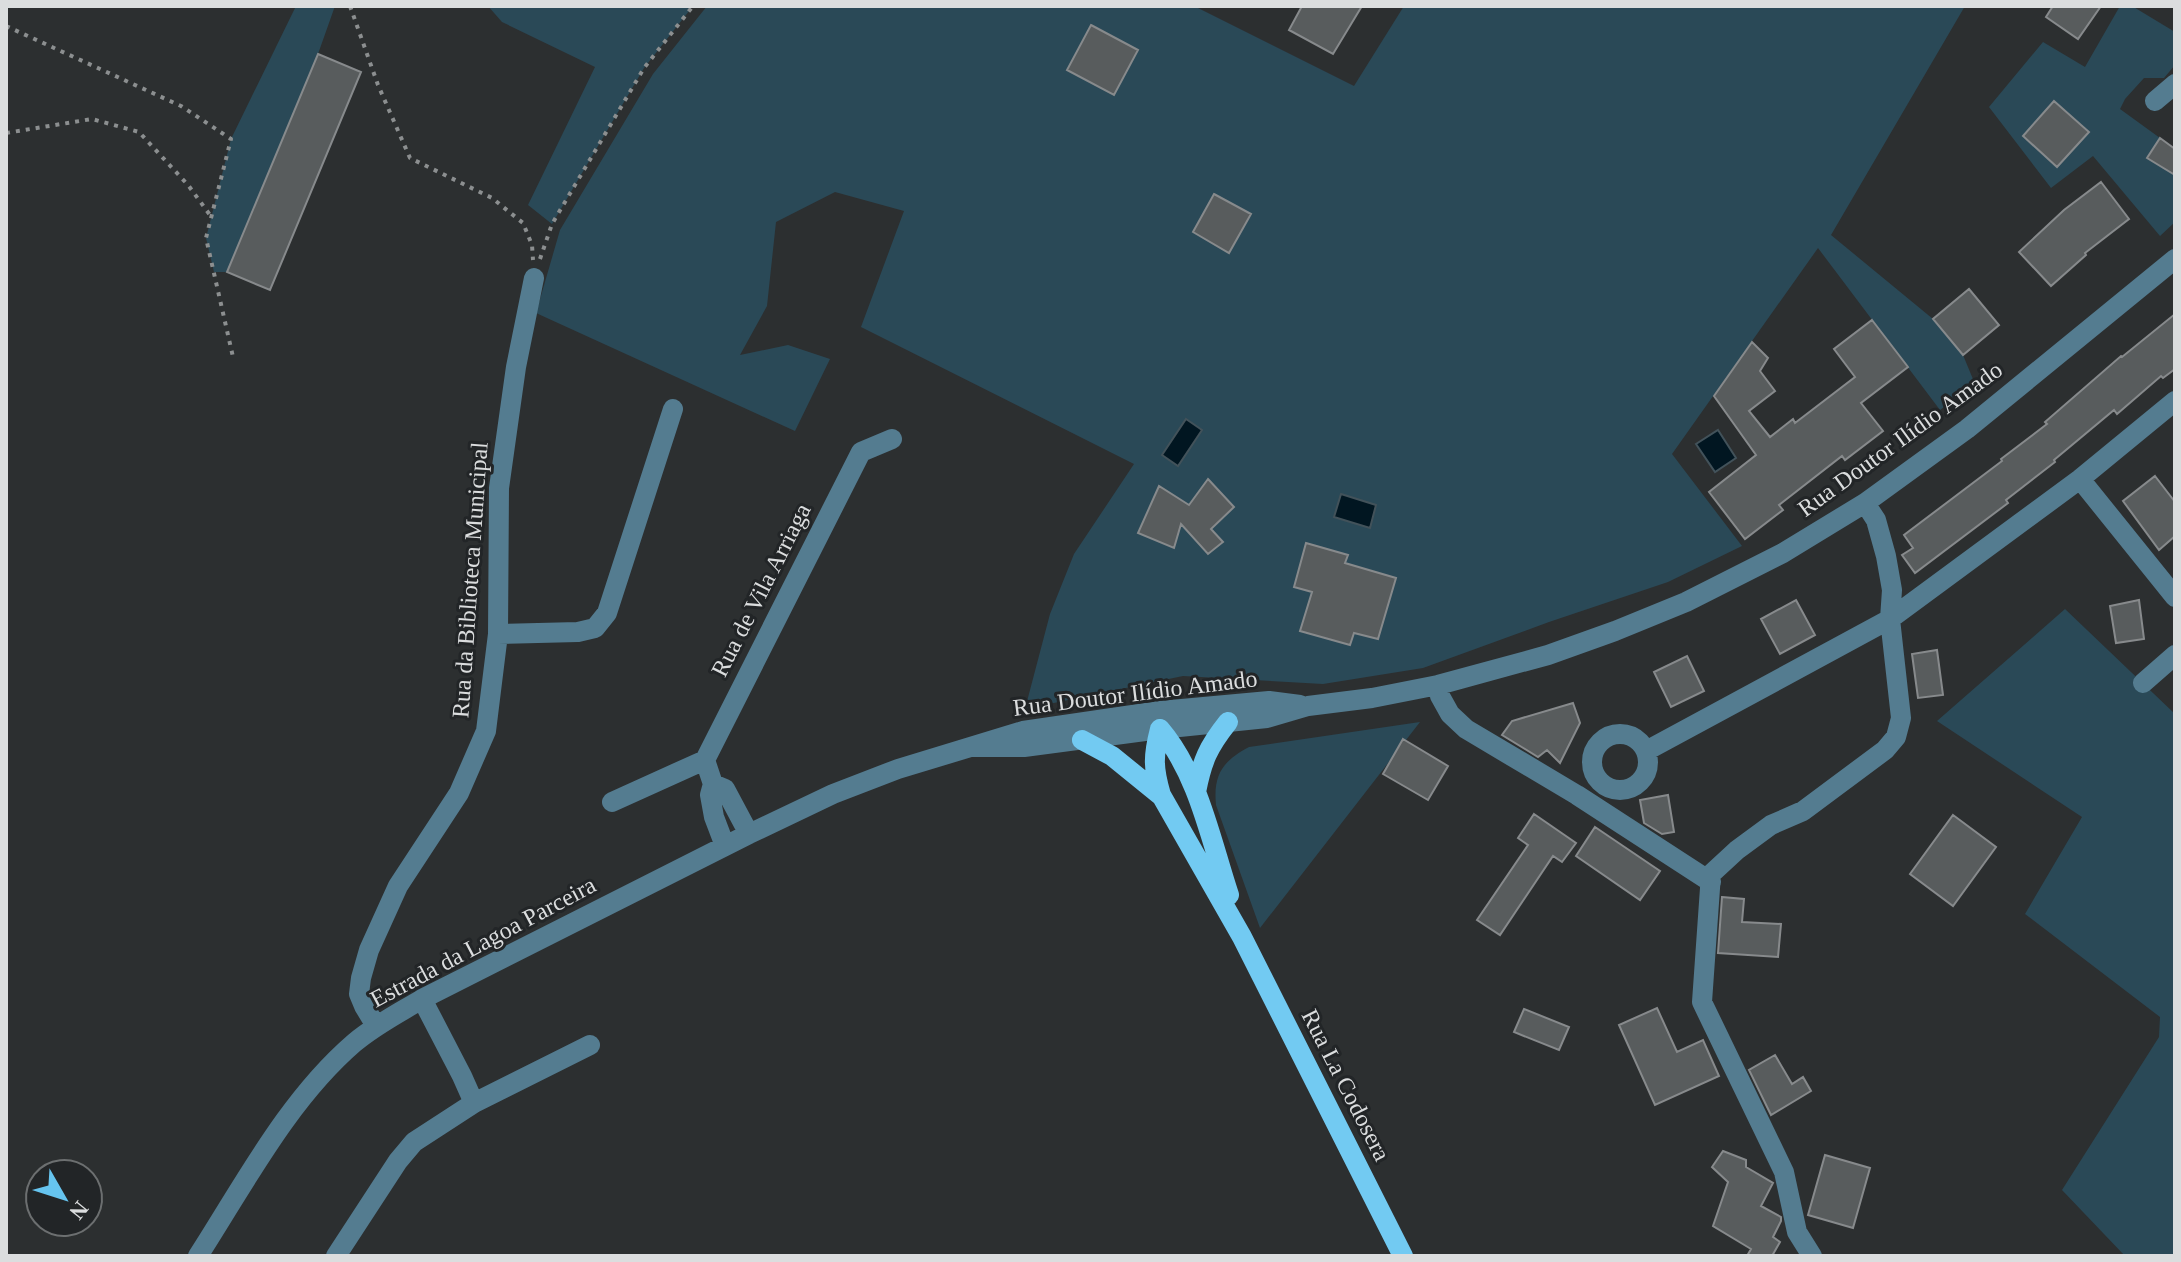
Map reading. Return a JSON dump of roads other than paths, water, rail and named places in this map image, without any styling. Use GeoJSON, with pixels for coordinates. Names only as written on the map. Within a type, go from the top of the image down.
{"type":"FeatureCollection","features":[{"type":"Feature","properties":{"kind":"main road"},"geometry":{"type":"LineString","coordinates":[[1160,720],[1196,792],[1242,937]]}},
{"type":"Feature","properties":{"kind":"main road"},"geometry":{"type":"LineString","coordinates":[[1160,720],[1154,772],[1161,795],[1242,937]]}},
{"type":"Feature","properties":{"kind":"main road"},"geometry":{"type":"LineString","coordinates":[[1196,792],[1201,763],[1228,722]]}},
{"type":"Feature","properties":{"kind":"main road"},"geometry":{"type":"LineString","coordinates":[[1082,740],[1112,756],[1161,795]]}},
{"type":"Feature","properties":{"kind":"main road","name":"Rua La Codosera"},"geometry":{"type":"LineString","coordinates":[[1242,937],[1403,1256]]}},
{"type":"Feature","properties":{"kind":"street"},"geometry":{"type":"LineString","coordinates":[[2155,101],[2175,84]]}},
{"type":"Feature","properties":{"kind":"street","name":"Rua Doutor Ilídio Amado"},"geometry":{"type":"LineString","coordinates":[[833,794],[898,769],[1023,731],[1160,720],[1228,722],[1267,718],[1308,706],[1438,685],[1548,655],[1686,602],[1783,553],[1865,503],[1967,429],[2175,259]]}},
{"type":"Feature","properties":{"kind":"street","name":"Rua da Biblioteca Municipal"},"geometry":{"type":"LineString","coordinates":[[376,1026],[359,994],[369,950],[398,886],[459,793],[486,731],[498,634],[499,488],[516,367],[534,278]]}},
{"type":"Feature","properties":{"kind":"street"},"geometry":{"type":"LineString","coordinates":[[1646,751],[1890,619],[2080,479],[2175,401]]}},
{"type":"Feature","properties":{"kind":"street"},"geometry":{"type":"LineString","coordinates":[[498,634],[578,632],[595,628],[601,621],[607,613],[673,409]]}},
{"type":"Feature","properties":{"kind":"street","name":"Rua de Vila Arriaga"},"geometry":{"type":"LineString","coordinates":[[705,760],[861,452],[892,439]]}},
{"type":"Feature","properties":{"kind":"street"},"geometry":{"type":"LineString","coordinates":[[2080,479],[2175,597]]}},
{"type":"Feature","properties":{"kind":"street"},"geometry":{"type":"LineString","coordinates":[[1812,1256],[1797,1232],[1784,1172],[1702,1002],[1711,874],[1771,825],[1803,811],[1885,750],[1896,737],[1901,718],[1890,619],[1892,590],[1876,520],[1865,503]]}},
{"type":"Feature","properties":{"kind":"street"},"geometry":{"type":"LineString","coordinates":[[2143,683],[2175,655]]}},
{"type":"Feature","properties":{"kind":"street"},"geometry":{"type":"LineString","coordinates":[[1438,685],[1450,714],[1466,729],[1577,795],[1711,882]]}},
{"type":"Feature","properties":{"kind":"street","name":"Rua Doutor Ilídio Amado"},"geometry":{"type":"LineString","coordinates":[[971,747],[1024,747],[1082,740],[1160,720],[1269,701],[1308,706]]}},
{"type":"Feature","properties":{"kind":"street"},"geometry":{"type":"LineString","coordinates":[[612,802],[705,760],[713,784],[710,795],[714,817],[725,846]]}},
{"type":"Feature","properties":{"kind":"street"},"geometry":{"type":"LineString","coordinates":[[713,784],[725,789],[749,834]]}},
{"type":"Feature","properties":{"kind":"street","name":"Estrada da Lagoa Parceira"},"geometry":{"type":"LineString","coordinates":[[198,1256],[299,1102],[328,1067],[376,1026],[422,999],[833,794]]}},
{"type":"Feature","properties":{"kind":"street"},"geometry":{"type":"LineString","coordinates":[[422,999],[474,1103]]}},
{"type":"Feature","properties":{"kind":"street"},"geometry":{"type":"LineString","coordinates":[[336,1256],[398,1161],[414,1142],[474,1103],[590,1045]]}}]}
